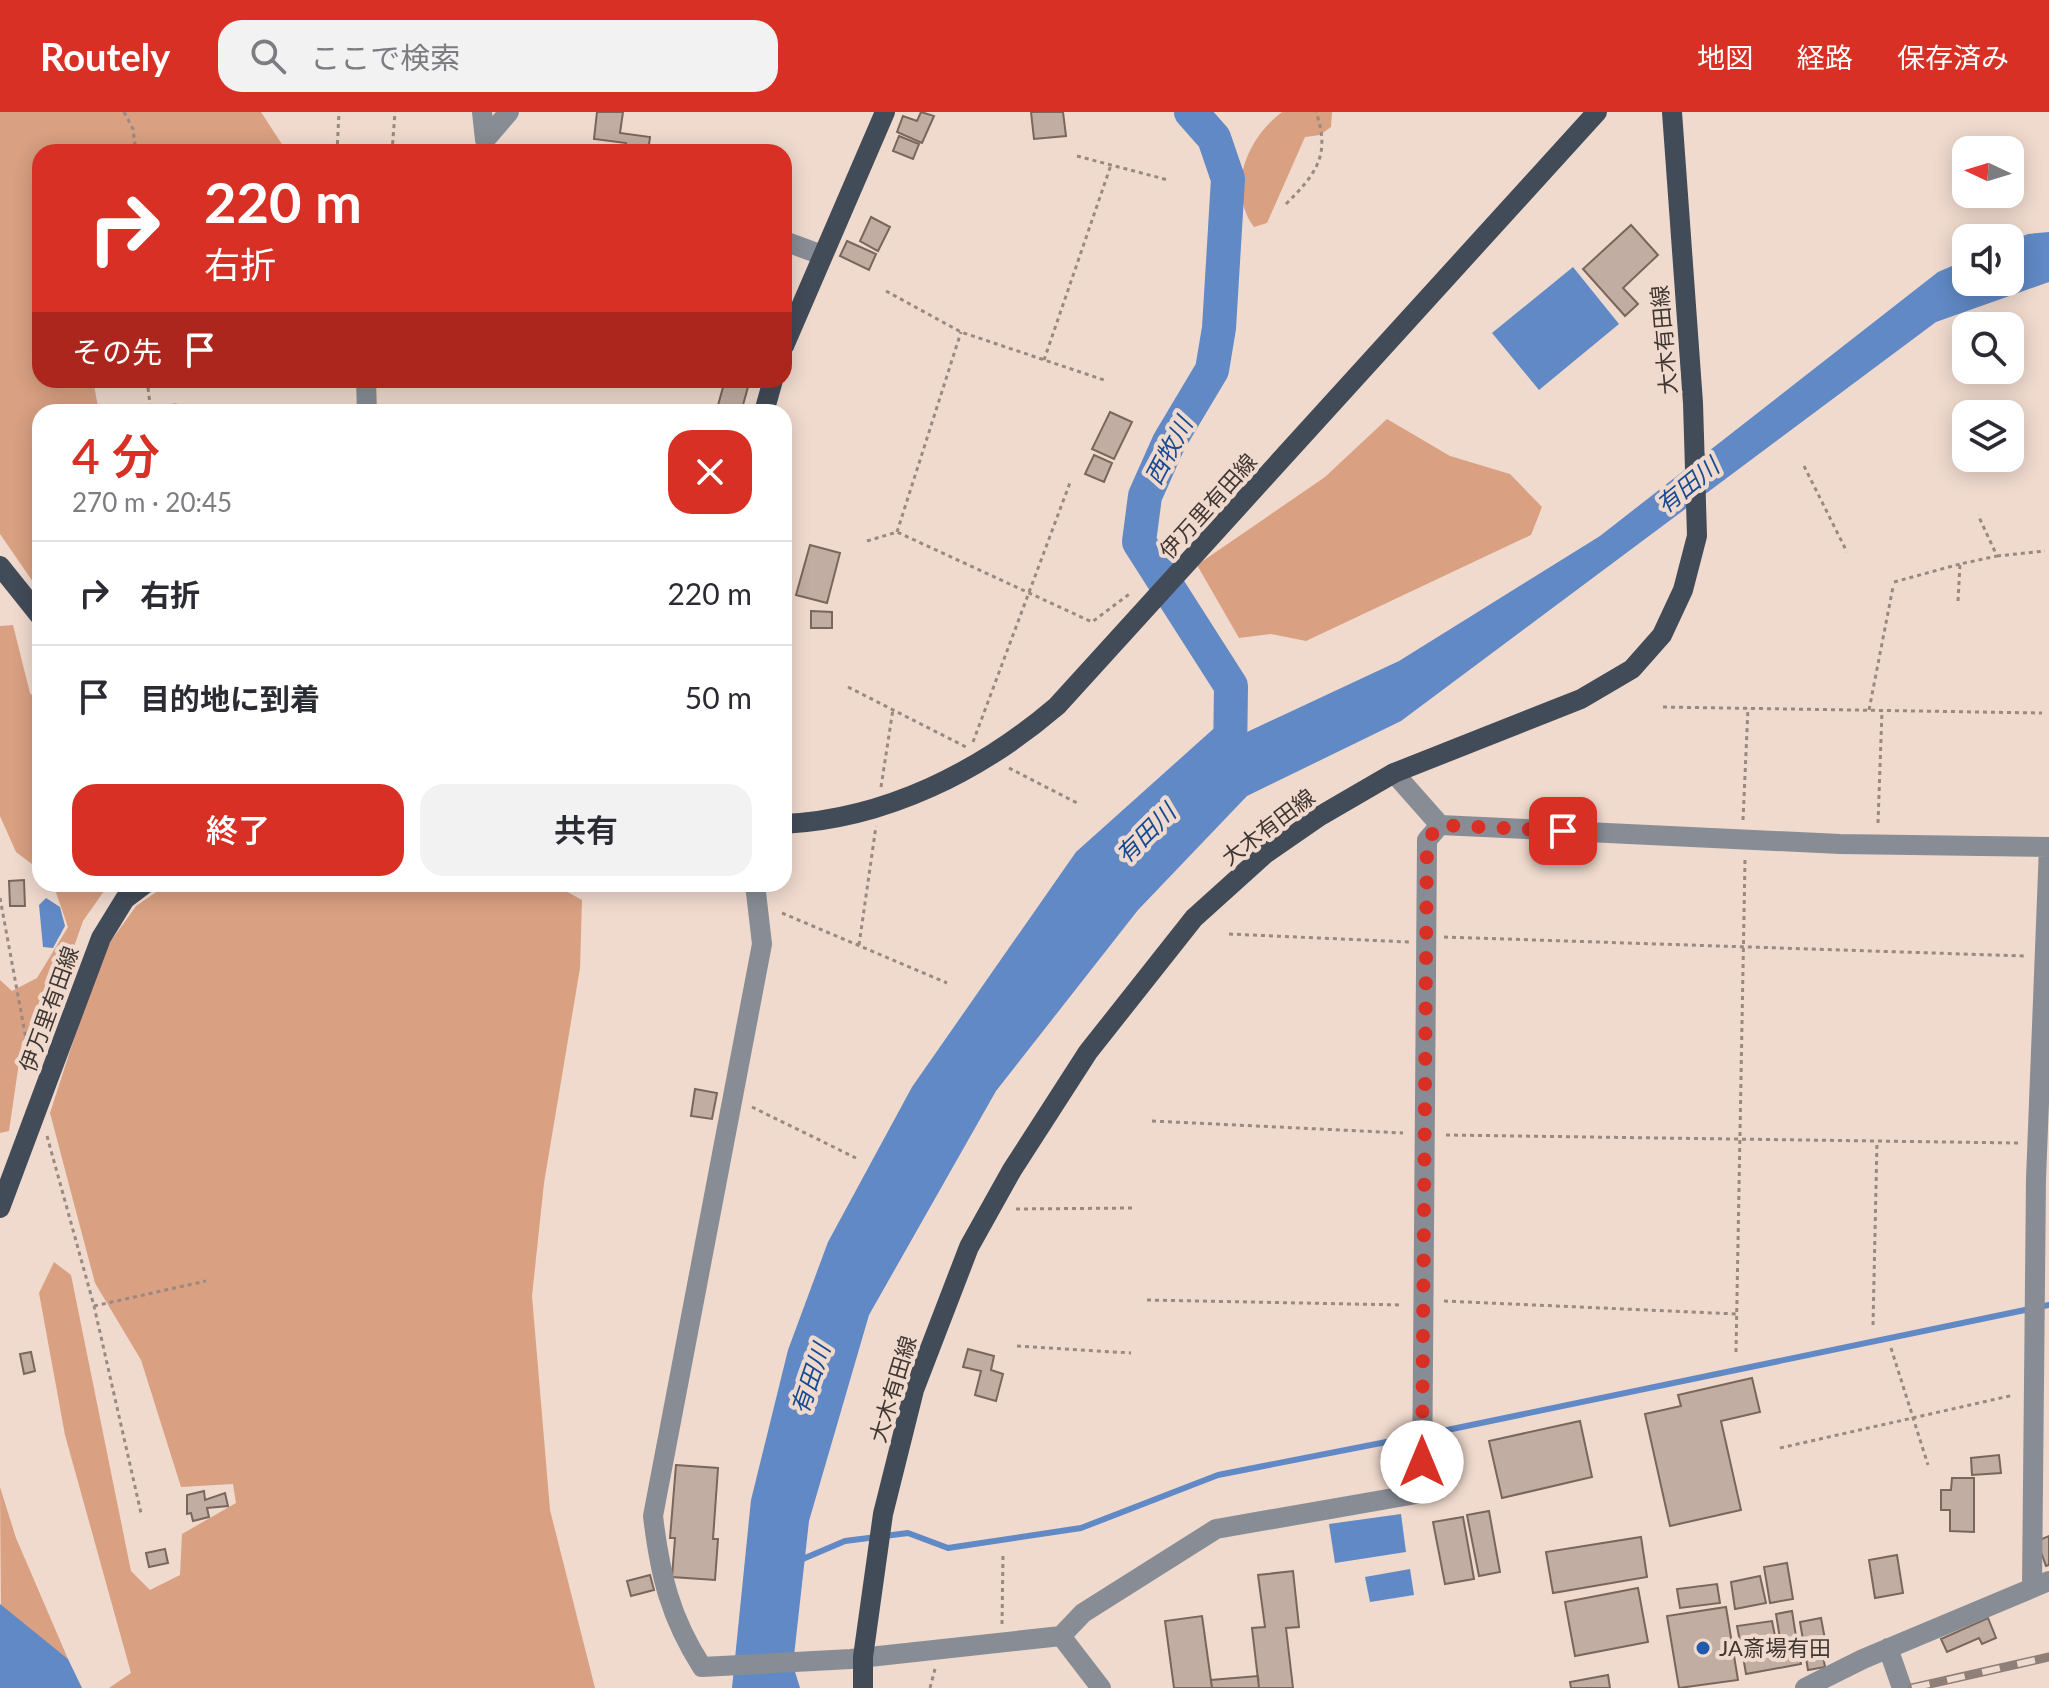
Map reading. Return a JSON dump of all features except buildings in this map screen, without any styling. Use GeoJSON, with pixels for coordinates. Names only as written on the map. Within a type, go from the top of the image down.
{"type":"FeatureCollection","features":[{"type":"Feature","properties":{"kind":"main road"},"geometry":{"type":"LineString","coordinates":[[792,327],[885,112]]}},
{"type":"Feature","properties":{"kind":"main road","name":"伊万里有田線"},"geometry":{"type":"LineString","coordinates":[[792,822],[889,803],[936,787],[1013,744],[1057,706],[1148,609],[1450,270],[1597,112]]}},
{"type":"Feature","properties":{"kind":"main road","name":"大木有田線"},"geometry":{"type":"LineString","coordinates":[[863,1688],[863,1657],[883,1514],[914,1390],[969,1247],[1012,1170],[1088,1052],[1194,918],[1265,854],[1320,816],[1394,773],[1581,699],[1632,669],[1662,635],[1683,590],[1697,536],[1693,403],[1672,112]]}},
{"type":"Feature","properties":{"kind":"main road"},"geometry":{"type":"LineString","coordinates":[[0,566],[32,606]]}},
{"type":"Feature","properties":{"kind":"main road","name":"伊万里有田線"},"geometry":{"type":"LineString","coordinates":[[0,1208],[101,938],[125,899],[134,892]]}},
{"type":"Feature","properties":{"kind":"street"},"geometry":{"type":"LineString","coordinates":[[482,112],[482,144]]}},
{"type":"Feature","properties":{"kind":"street"},"geometry":{"type":"LineString","coordinates":[[484,144],[509,112]]}},
{"type":"Feature","properties":{"kind":"street"},"geometry":{"type":"LineString","coordinates":[[792,244],[822,255]]}},
{"type":"Feature","properties":{"kind":"street"},"geometry":{"type":"LineString","coordinates":[[1394,773],[1440,825],[1840,844],[2049,847],[2036,1179],[2040,1584],[1888,1648],[1805,1688]]}},
{"type":"Feature","properties":{"kind":"street"},"geometry":{"type":"LineString","coordinates":[[756,892],[762,944],[653,1516],[660,1575],[681,1634],[702,1667],[863,1657],[1061,1636],[1083,1613],[1216,1529],[1422,1493],[1427,840],[1440,825]]}},
{"type":"Feature","properties":{"kind":"street"},"geometry":{"type":"LineString","coordinates":[[1061,1636],[1101,1688]]}},
{"type":"Feature","properties":{"kind":"street"},"geometry":{"type":"LineString","coordinates":[[1888,1648],[1902,1688]]}},
{"type":"Feature","properties":{"kind":"path"},"geometry":{"type":"LineString","coordinates":[[124,112],[133,129],[135,144]]}},
{"type":"Feature","properties":{"kind":"path"},"geometry":{"type":"LineString","coordinates":[[337,144],[339,112]]}},
{"type":"Feature","properties":{"kind":"path"},"geometry":{"type":"LineString","coordinates":[[393,144],[395,112]]}},
{"type":"Feature","properties":{"kind":"path"},"geometry":{"type":"LineString","coordinates":[[1286,204],[1308,181],[1322,154],[1324,134],[1316,112]]}},
{"type":"Feature","properties":{"kind":"path"},"geometry":{"type":"LineString","coordinates":[[1077,156],[1168,180]]}},
{"type":"Feature","properties":{"kind":"path"},"geometry":{"type":"LineString","coordinates":[[1044,360],[1111,165]]}},
{"type":"Feature","properties":{"kind":"path"},"geometry":{"type":"LineString","coordinates":[[886,291],[961,332],[1107,381]]}},
{"type":"Feature","properties":{"kind":"path"},"geometry":{"type":"LineString","coordinates":[[897,532],[961,332]]}},
{"type":"Feature","properties":{"kind":"path"},"geometry":{"type":"LineString","coordinates":[[1804,466],[1847,552]]}},
{"type":"Feature","properties":{"kind":"path"},"geometry":{"type":"LineString","coordinates":[[848,687],[971,749],[1071,480]]}},
{"type":"Feature","properties":{"kind":"path"},"geometry":{"type":"LineString","coordinates":[[1978,515],[1997,556]]}},
{"type":"Feature","properties":{"kind":"path"},"geometry":{"type":"LineString","coordinates":[[867,541],[897,532],[1092,622],[1133,591]]}},
{"type":"Feature","properties":{"kind":"path"},"geometry":{"type":"LineString","coordinates":[[1894,582],[1997,556],[2045,551]]}},
{"type":"Feature","properties":{"kind":"path"},"geometry":{"type":"LineString","coordinates":[[1958,601],[1960,564]]}},
{"type":"Feature","properties":{"kind":"path"},"geometry":{"type":"LineString","coordinates":[[1869,710],[1893,587]]}},
{"type":"Feature","properties":{"kind":"path"},"geometry":{"type":"LineString","coordinates":[[1663,707],[2042,713]]}},
{"type":"Feature","properties":{"kind":"path"},"geometry":{"type":"LineString","coordinates":[[1743,828],[1748,708]]}},
{"type":"Feature","properties":{"kind":"path"},"geometry":{"type":"LineString","coordinates":[[1878,831],[1882,710]]}},
{"type":"Feature","properties":{"kind":"path"},"geometry":{"type":"LineString","coordinates":[[998,763],[1079,804]]}},
{"type":"Feature","properties":{"kind":"path"},"geometry":{"type":"LineString","coordinates":[[1736,1352],[1745,848]]}},
{"type":"Feature","properties":{"kind":"path"},"geometry":{"type":"LineString","coordinates":[[0,898],[31,1069]]}},
{"type":"Feature","properties":{"kind":"path"},"geometry":{"type":"LineString","coordinates":[[782,913],[947,983]]}},
{"type":"Feature","properties":{"kind":"path"},"geometry":{"type":"LineString","coordinates":[[1229,934],[1417,943]]}},
{"type":"Feature","properties":{"kind":"path"},"geometry":{"type":"LineString","coordinates":[[1444,937],[1743,944],[2030,956]]}},
{"type":"Feature","properties":{"kind":"path"},"geometry":{"type":"LineString","coordinates":[[734,1100],[856,1158]]}},
{"type":"Feature","properties":{"kind":"path"},"geometry":{"type":"LineString","coordinates":[[1152,1121],[1415,1133]]}},
{"type":"Feature","properties":{"kind":"path"},"geometry":{"type":"LineString","coordinates":[[1442,1135],[2026,1143]]}},
{"type":"Feature","properties":{"kind":"path"},"geometry":{"type":"LineString","coordinates":[[48,1136],[94,1306],[141,1513]]}},
{"type":"Feature","properties":{"kind":"path"},"geometry":{"type":"LineString","coordinates":[[1873,1325],[1877,1141]]}},
{"type":"Feature","properties":{"kind":"path"},"geometry":{"type":"LineString","coordinates":[[1016,1209],[1134,1208]]}},
{"type":"Feature","properties":{"kind":"path"},"geometry":{"type":"LineString","coordinates":[[94,1306],[206,1281]]}},
{"type":"Feature","properties":{"kind":"path"},"geometry":{"type":"LineString","coordinates":[[1147,1300],[1413,1306]]}},
{"type":"Feature","properties":{"kind":"path"},"geometry":{"type":"LineString","coordinates":[[1441,1301],[1737,1314]]}},
{"type":"Feature","properties":{"kind":"path"},"geometry":{"type":"LineString","coordinates":[[1017,1346],[1131,1353]]}},
{"type":"Feature","properties":{"kind":"path"},"geometry":{"type":"LineString","coordinates":[[1891,1348],[1928,1465]]}},
{"type":"Feature","properties":{"kind":"path"},"geometry":{"type":"LineString","coordinates":[[1780,1448],[2021,1393]]}},
{"type":"Feature","properties":{"kind":"path"},"geometry":{"type":"LineString","coordinates":[[1001,1632],[1003,1554]]}},
{"type":"Feature","properties":{"kind":"path"},"geometry":{"type":"LineString","coordinates":[[930,1688],[935,1669]]}},
{"type":"Feature","properties":{"kind":"shaded area"},"geometry":{"type":"Polygon","coordinates":[[[0,112],[261,112],[282,144],[32,144],[32,388],[94,388],[98,404],[32,404],[32,580],[0,534],[0,112]]]}},
{"type":"Feature","properties":{"kind":"shaded area"},"geometry":{"type":"Polygon","coordinates":[[[1282,112],[1332,112],[1331,127],[1320,135],[1305,137],[1267,223],[1254,227],[1242,197],[1244,165],[1259,136],[1282,112]]]}},
{"type":"Feature","properties":{"kind":"shaded area"},"geometry":{"type":"Polygon","coordinates":[[[1387,419],[1450,456],[1510,474],[1542,507],[1531,535],[1306,641],[1271,634],[1239,638],[1197,565],[1325,477],[1387,419]]]}},
{"type":"Feature","properties":{"kind":"shaded area"},"geometry":{"type":"Polygon","coordinates":[[[13,625],[32,695],[32,864],[16,852],[0,816],[0,626],[13,625]]]}},
{"type":"Feature","properties":{"kind":"shaded area"},"geometry":{"type":"Polygon","coordinates":[[[56,892],[103,892],[83,921],[52,1009],[22,1042],[9,1131],[0,1133],[0,980],[12,991],[37,978],[68,927],[56,892]]]}},
{"type":"Feature","properties":{"kind":"shaded area"},"geometry":{"type":"Polygon","coordinates":[[[156,892],[568,892],[582,900],[580,968],[544,1183],[532,1296],[550,1510],[595,1688],[109,1688],[131,1673],[65,1435],[39,1293],[54,1262],[71,1275],[131,1571],[150,1590],[180,1575],[182,1534],[236,1503],[233,1484],[181,1487],[141,1360],[95,1283],[50,1113],[101,955],[136,906],[156,892]]]}},
{"type":"Feature","properties":{"kind":"shaded area"},"geometry":{"type":"Polygon","coordinates":[[[0,1487],[16,1538],[68,1659],[1,1606],[0,1487]]]}},
{"type":"Feature","properties":{"kind":"water"},"geometry":{"type":"Polygon","coordinates":[[[2049,232],[2049,282],[2024,291],[2024,236],[2049,232]]]}},
{"type":"Feature","properties":{"kind":"water","name":"有田川"},"geometry":{"type":"Polygon","coordinates":[[[1952,266],[1952,296],[2009,296],[1964,312],[1952,312],[1952,316],[1936,322],[1401,721],[1247,796],[1138,910],[996,1091],[869,1315],[809,1521],[793,1665],[800,1688],[732,1688],[751,1500],[788,1350],[828,1242],[912,1087],[1076,852],[1230,714],[1247,732],[1399,661],[1600,536],[1938,272],[1952,266]]]}},
{"type":"Feature","properties":{"kind":"water"},"geometry":{"type":"Polygon","coordinates":[[[1573,267],[1619,324],[1539,390],[1492,333],[1573,267]]]}},
{"type":"Feature","properties":{"kind":"water"},"geometry":{"type":"Polygon","coordinates":[[[46,898],[60,907],[65,926],[53,948],[43,947],[39,905],[46,898]]]}},
{"type":"Feature","properties":{"kind":"water"},"geometry":{"type":"Polygon","coordinates":[[[1401,1514],[1406,1552],[1335,1563],[1329,1524],[1401,1514]]]}},
{"type":"Feature","properties":{"kind":"water"},"geometry":{"type":"Polygon","coordinates":[[[1410,1569],[1414,1595],[1370,1602],[1365,1577],[1410,1569]]]}},
{"type":"Feature","properties":{"kind":"water"},"geometry":{"type":"Polygon","coordinates":[[[0,1604],[68,1659],[82,1688],[0,1688],[0,1604]]]}},
{"type":"Feature","properties":{"kind":"waterway","name":"西牧川"},"geometry":{"type":"LineString","coordinates":[[1191,112],[1214,138],[1228,179],[1219,328],[1212,370],[1169,442],[1145,496],[1139,542],[1231,686],[1230,759]]}},
{"type":"Feature","properties":{"kind":"waterway"},"geometry":{"type":"LineString","coordinates":[[1428,1434],[2049,1305]]}},
{"type":"Feature","properties":{"kind":"waterway"},"geometry":{"type":"LineString","coordinates":[[798,1561],[845,1541],[908,1533],[948,1548],[1081,1528],[1218,1475],[1417,1436]]}},
{"type":"Feature","properties":{"kind":"railway"},"geometry":{"type":"LineString","coordinates":[[1912,1688],[2049,1657]]}},
{"type":"Feature","properties":{"kind":"place","name":"JA斎場有田"},"geometry":{"type":"Point","coordinates":[1703,1648]}},
{"type":"Feature","properties":{"kind":"route"},"geometry":{"type":"LineString","coordinates":[[1422,1462],[1427,840],[1440,825],[1563,831]]}}]}
